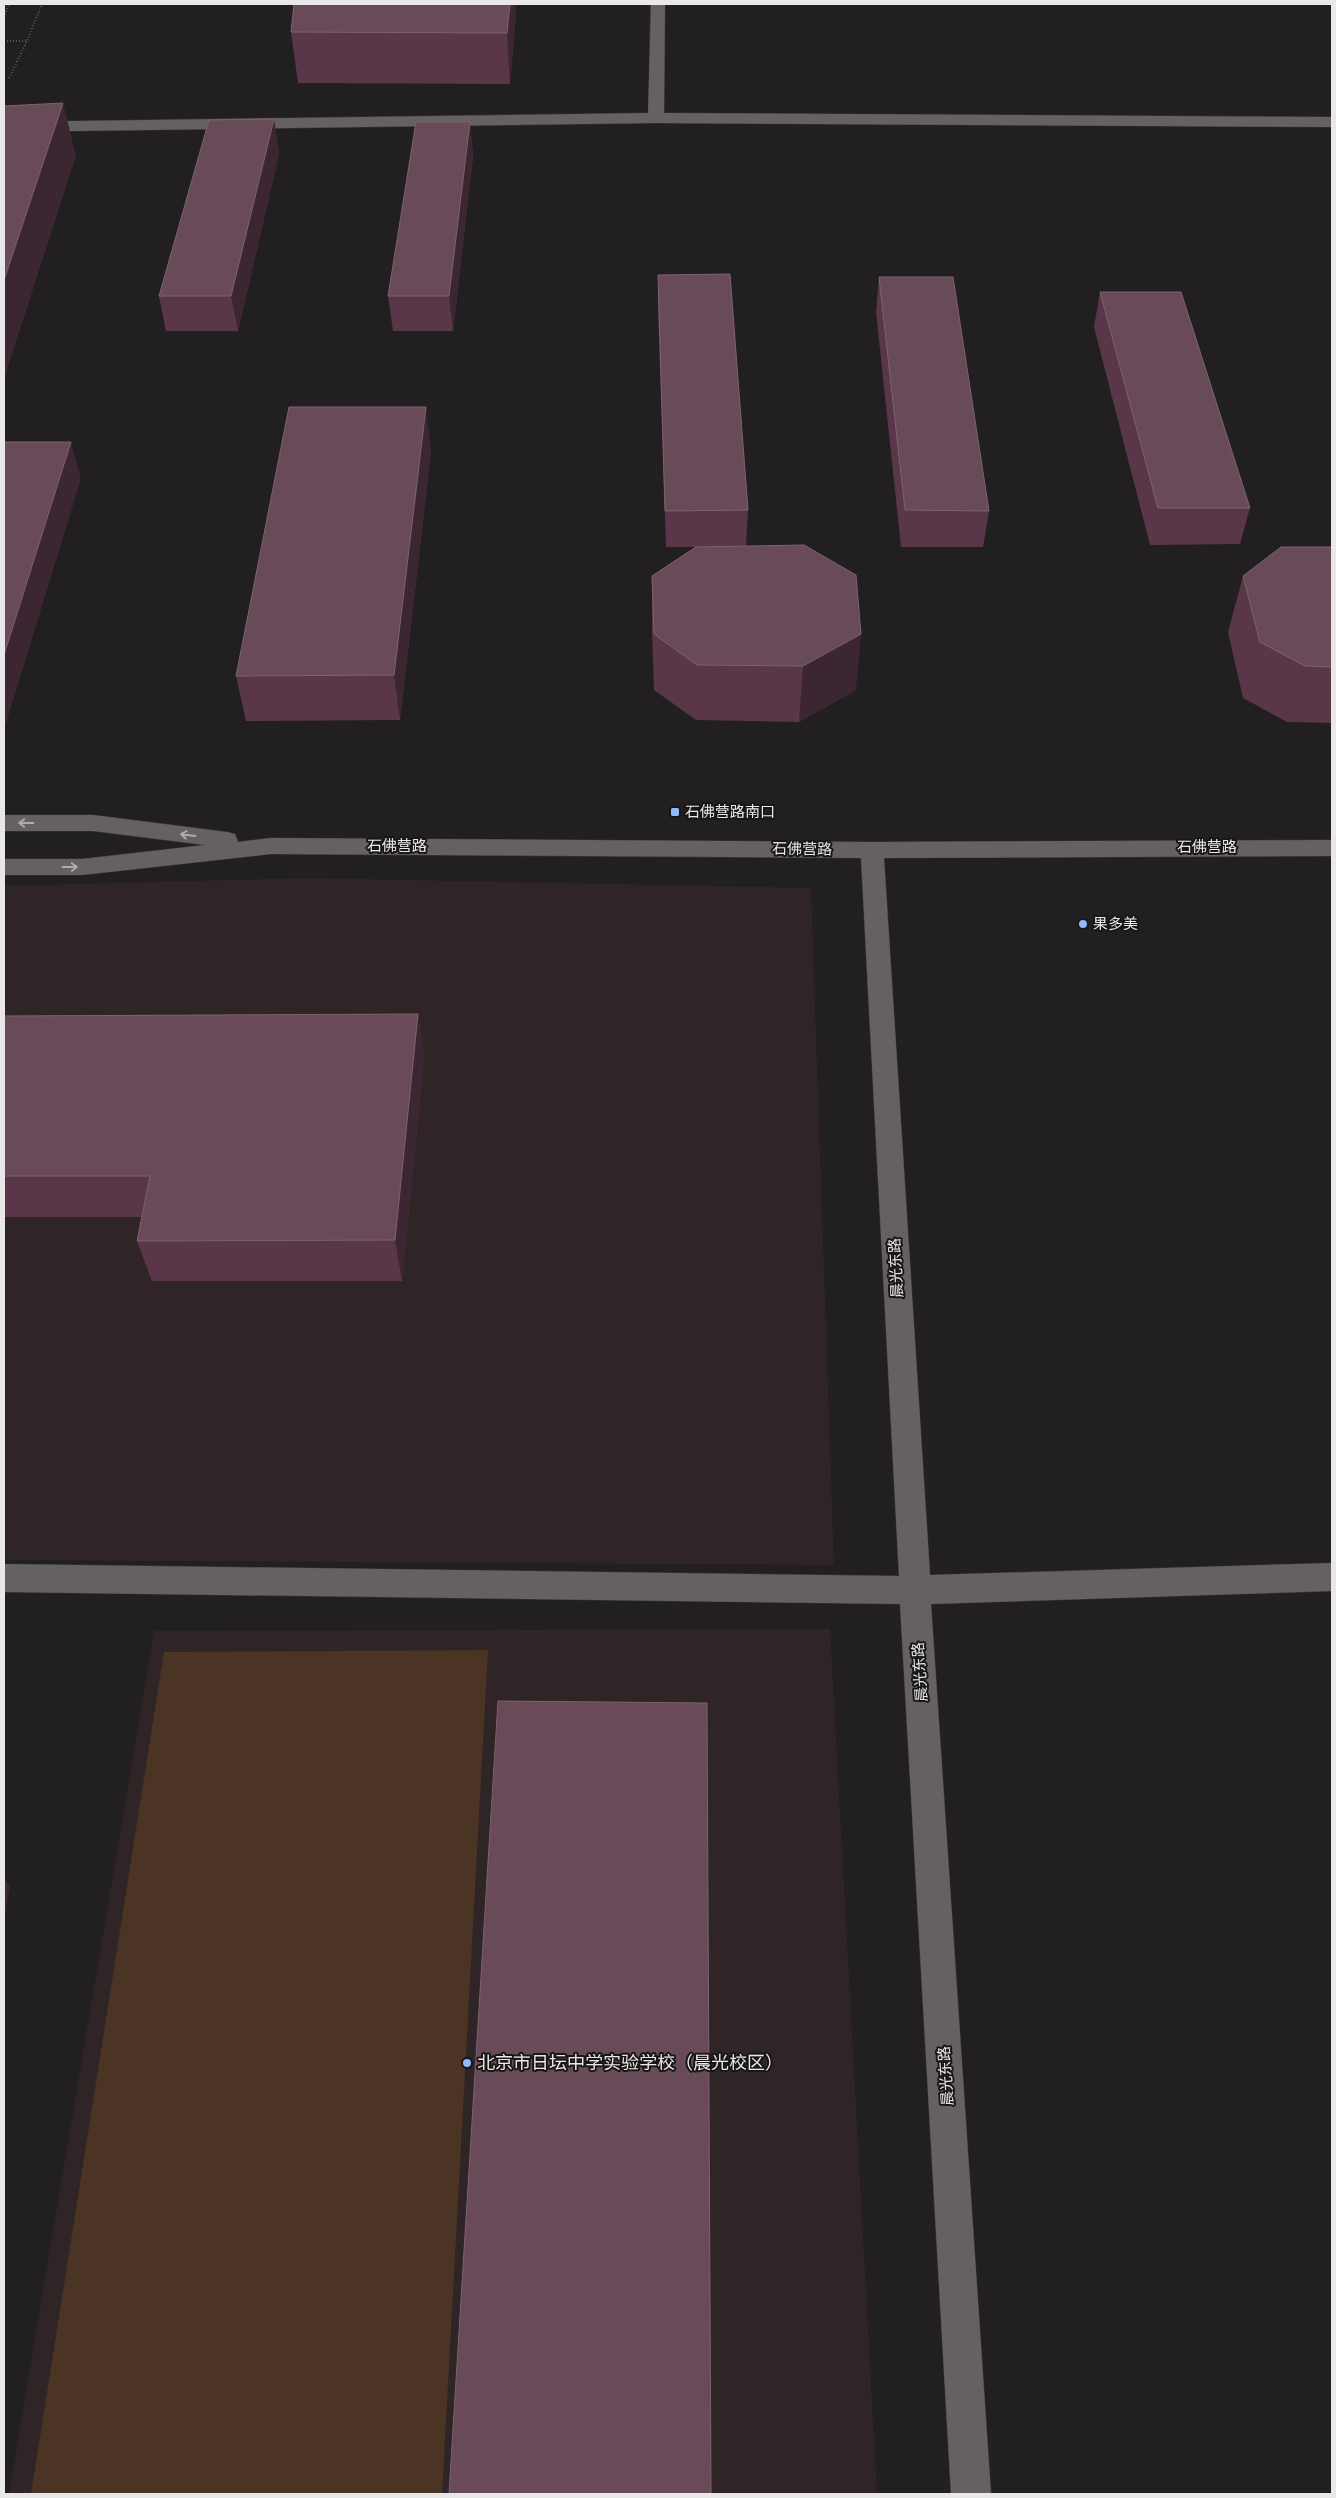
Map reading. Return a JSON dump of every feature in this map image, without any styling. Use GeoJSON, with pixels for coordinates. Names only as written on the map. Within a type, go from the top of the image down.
{"type":"FeatureCollection","features":[{"type":"Feature","properties":{"kind":"street"},"geometry":{"type":"LineString","coordinates":[[656,118],[658,4]]}},
{"type":"Feature","properties":{"kind":"street"},"geometry":{"type":"LineString","coordinates":[[4,127],[656,118],[1330,126]]}},
{"type":"Feature","properties":{"kind":"street","name":"石佛营路"},"geometry":{"type":"LineString","coordinates":[[4,824],[93,824],[271,846]]}},
{"type":"Feature","properties":{"kind":"street","name":"石佛营路"},"geometry":{"type":"LineString","coordinates":[[4,867],[82,867],[271,846],[680,846],[872,850],[1332,848]]}},
{"type":"Feature","properties":{"kind":"street","name":"晨光东路"},"geometry":{"type":"LineString","coordinates":[[872,850],[915,1590],[971,2494]]}},
{"type":"Feature","properties":{"kind":"street"},"geometry":{"type":"LineString","coordinates":[[4,1578],[915,1590],[1332,1577]]}},
{"type":"Feature","properties":{"kind":"path"},"geometry":{"type":"LineString","coordinates":[[4,17],[9,4]]}},
{"type":"Feature","properties":{"kind":"path"},"geometry":{"type":"LineString","coordinates":[[9,78],[42,4]]}},
{"type":"Feature","properties":{"kind":"path"},"geometry":{"type":"LineString","coordinates":[[4,40],[27,41]]}},
{"type":"Feature","properties":{"kind":"shaded area"},"geometry":{"type":"Polygon","coordinates":[[[307,878],[811,888],[834,1565],[4,1560],[4,886],[307,878]]]}},
{"type":"Feature","properties":{"kind":"shaded area","name":"北京市日坛中学实验学校（晨光校区）"},"geometry":{"type":"Polygon","coordinates":[[[830,1629],[877,2494],[9,2494],[154,1631],[830,1629]]]}},
{"type":"Feature","properties":{"kind":"shaded area"},"geometry":{"type":"Polygon","coordinates":[[[488,1650],[442,2494],[31,2494],[164,1652],[488,1650]]]}},
{"type":"Feature","properties":{"kind":"building"},"geometry":{"type":"Polygon","coordinates":[[[294,4],[510,4],[507,33],[291,32],[294,4]]]}},
{"type":"Feature","properties":{"kind":"building"},"geometry":{"type":"Polygon","coordinates":[[[63,103],[4,280],[4,106],[63,103]]]}},
{"type":"Feature","properties":{"kind":"building"},"geometry":{"type":"Polygon","coordinates":[[[274,119],[231,296],[159,296],[209,120],[274,119]]]}},
{"type":"Feature","properties":{"kind":"building"},"geometry":{"type":"Polygon","coordinates":[[[416,122],[470,122],[449,296],[388,296],[416,122]]]}},
{"type":"Feature","properties":{"kind":"building"},"geometry":{"type":"Polygon","coordinates":[[[730,274],[748,510],[665,511],[658,275],[730,274]]]}},
{"type":"Feature","properties":{"kind":"building"},"geometry":{"type":"Polygon","coordinates":[[[879,277],[953,277],[989,511],[905,510],[879,277]]]}},
{"type":"Feature","properties":{"kind":"building"},"geometry":{"type":"Polygon","coordinates":[[[1100,292],[1181,292],[1250,508],[1158,508],[1100,292]]]}},
{"type":"Feature","properties":{"kind":"building"},"geometry":{"type":"Polygon","coordinates":[[[289,407],[426,407],[394,675],[236,676],[289,407]]]}},
{"type":"Feature","properties":{"kind":"building"},"geometry":{"type":"Polygon","coordinates":[[[4,442],[71,442],[4,655],[4,442]]]}},
{"type":"Feature","properties":{"kind":"building"},"geometry":{"type":"Polygon","coordinates":[[[804,545],[856,575],[861,634],[803,666],[697,665],[654,634],[652,576],[696,547],[804,545]]]}},
{"type":"Feature","properties":{"kind":"building"},"geometry":{"type":"Polygon","coordinates":[[[1281,547],[1332,547],[1332,667],[1305,666],[1260,642],[1243,576],[1281,547]]]}},
{"type":"Feature","properties":{"kind":"building"},"geometry":{"type":"Polygon","coordinates":[[[418,1014],[395,1240],[137,1241],[150,1176],[4,1176],[4,1016],[418,1014]]]}},
{"type":"Feature","properties":{"kind":"building"},"geometry":{"type":"Polygon","coordinates":[[[498,1701],[707,1703],[711,2494],[449,2494],[498,1701]]]}},
{"type":"Feature","properties":{"kind":"place","name":"石佛营路南口"},"geometry":{"type":"Point","coordinates":[675,812]}},
{"type":"Feature","properties":{"kind":"place","name":"果多美"},"geometry":{"type":"Point","coordinates":[1083,924]}},
{"type":"Feature","properties":{"kind":"place","name":"北京市日坛中学实验学校（晨光校区）"},"geometry":{"type":"Point","coordinates":[467,2063]}}]}
